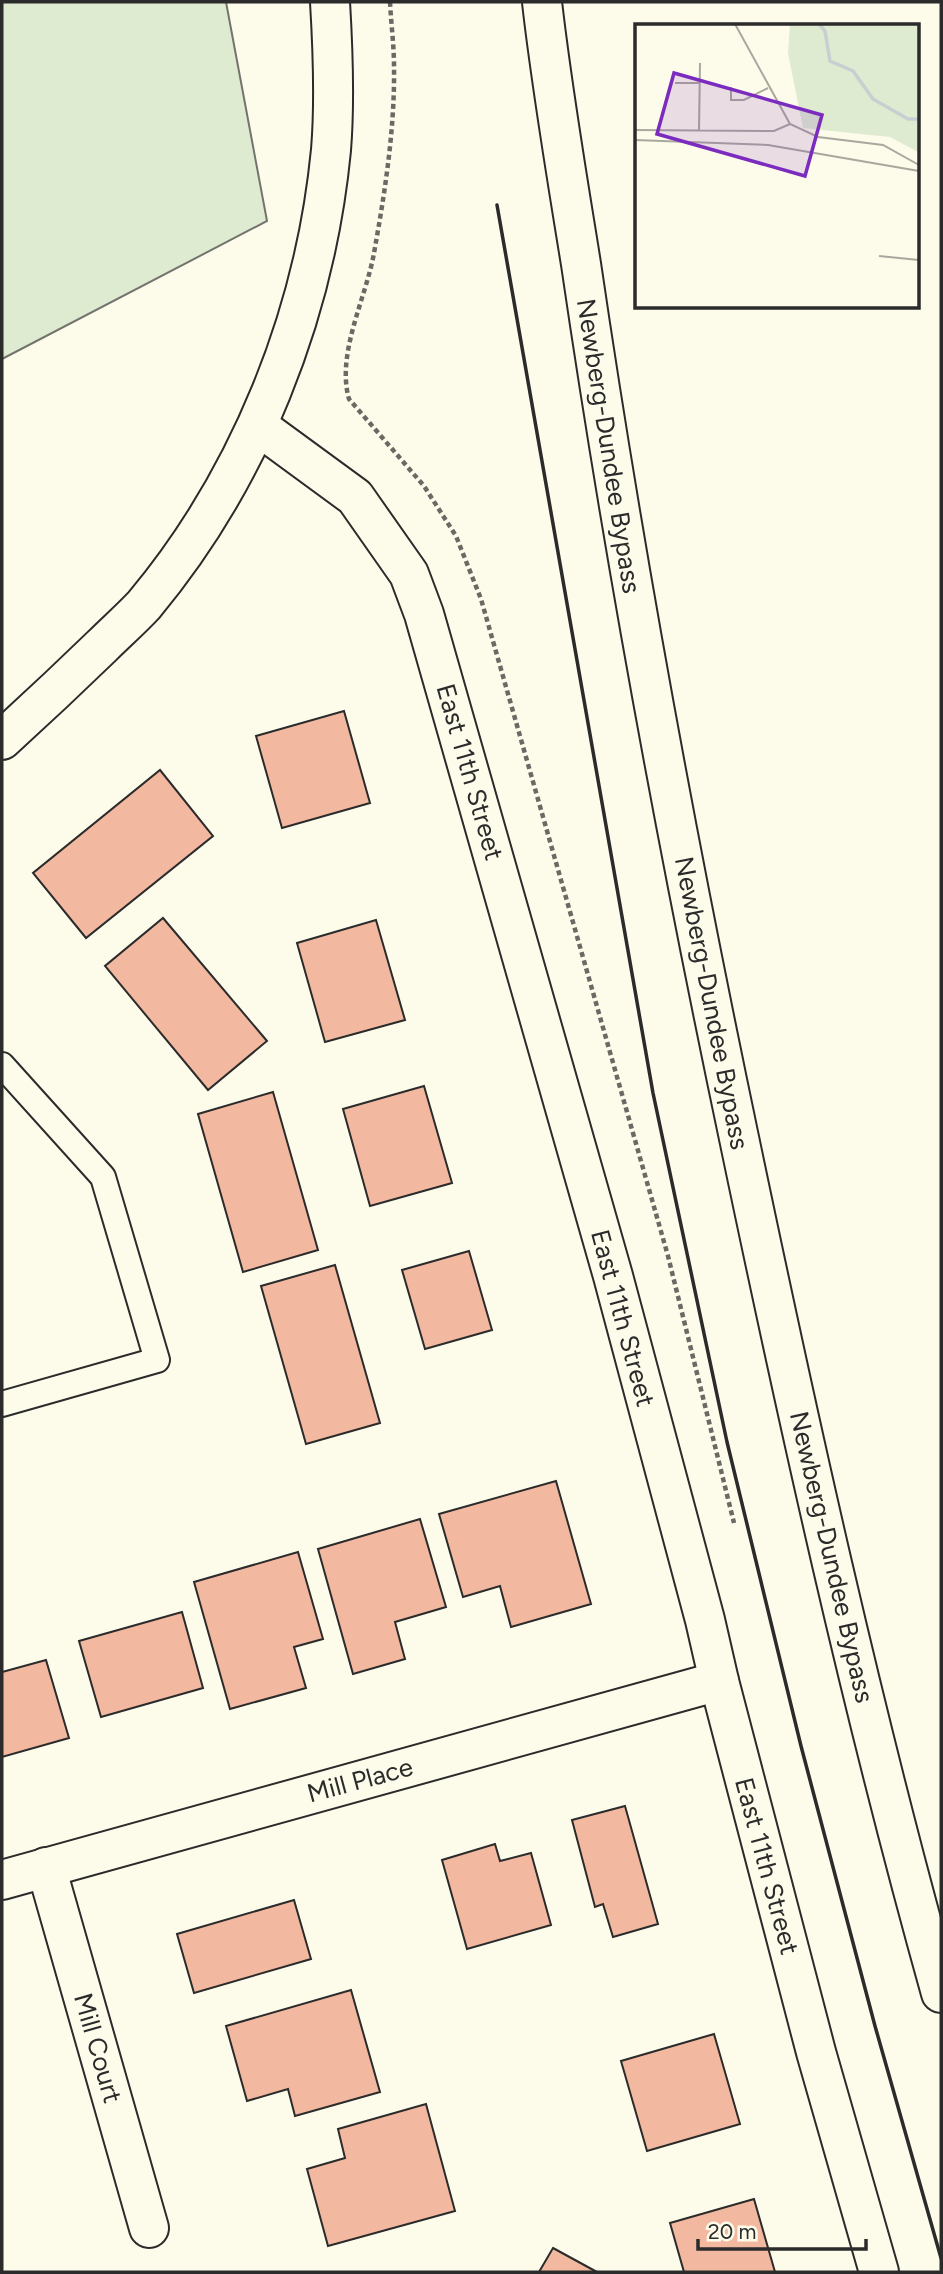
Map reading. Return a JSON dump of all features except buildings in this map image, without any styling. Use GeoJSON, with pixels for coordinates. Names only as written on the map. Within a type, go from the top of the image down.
{"type":"FeatureCollection","features":[{"type":"Feature","properties":{"kind":"main road"},"geometry":{"type":"LineString","coordinates":[[2,740],[143,606],[205,520],[258,426],[299,313],[318,239],[331,150],[334,74],[330,2]]}},
{"type":"Feature","properties":{"kind":"main road","name":"Newberg-Dundee Bypass"},"geometry":{"type":"LineString","coordinates":[[542,2],[643,655],[709,995],[809,1469],[941,1993]]}},
{"type":"Feature","properties":{"kind":"main road","name":"East 11th Street"},"geometry":{"type":"LineString","coordinates":[[258,426],[355,497],[409,574],[424,614],[613,1276],[816,2052],[879,2272]]}},
{"type":"Feature","properties":{"kind":"main road","name":"Mill Place"},"geometry":{"type":"LineString","coordinates":[[2,1880],[719,1681]]}},
{"type":"Feature","properties":{"kind":"main road","name":"Mill Court"},"geometry":{"type":"LineString","coordinates":[[46,1867],[149,2228]]}},
{"type":"Feature","properties":{"kind":"lane"},"geometry":{"type":"LineString","coordinates":[[2,1065],[103,1177],[157,1360],[2,1404]]}},
{"type":"Feature","properties":{"kind":"green space"},"geometry":{"type":"Polygon","coordinates":[[[2,2],[226,2],[267,221],[2,359],[2,2]]]}},
{"type":"Feature","properties":{"kind":"wall"},"geometry":{"type":"LineString","coordinates":[[497,205],[653,1093],[727,1442],[801,1746],[875,2026],[941,2258]]}}]}
